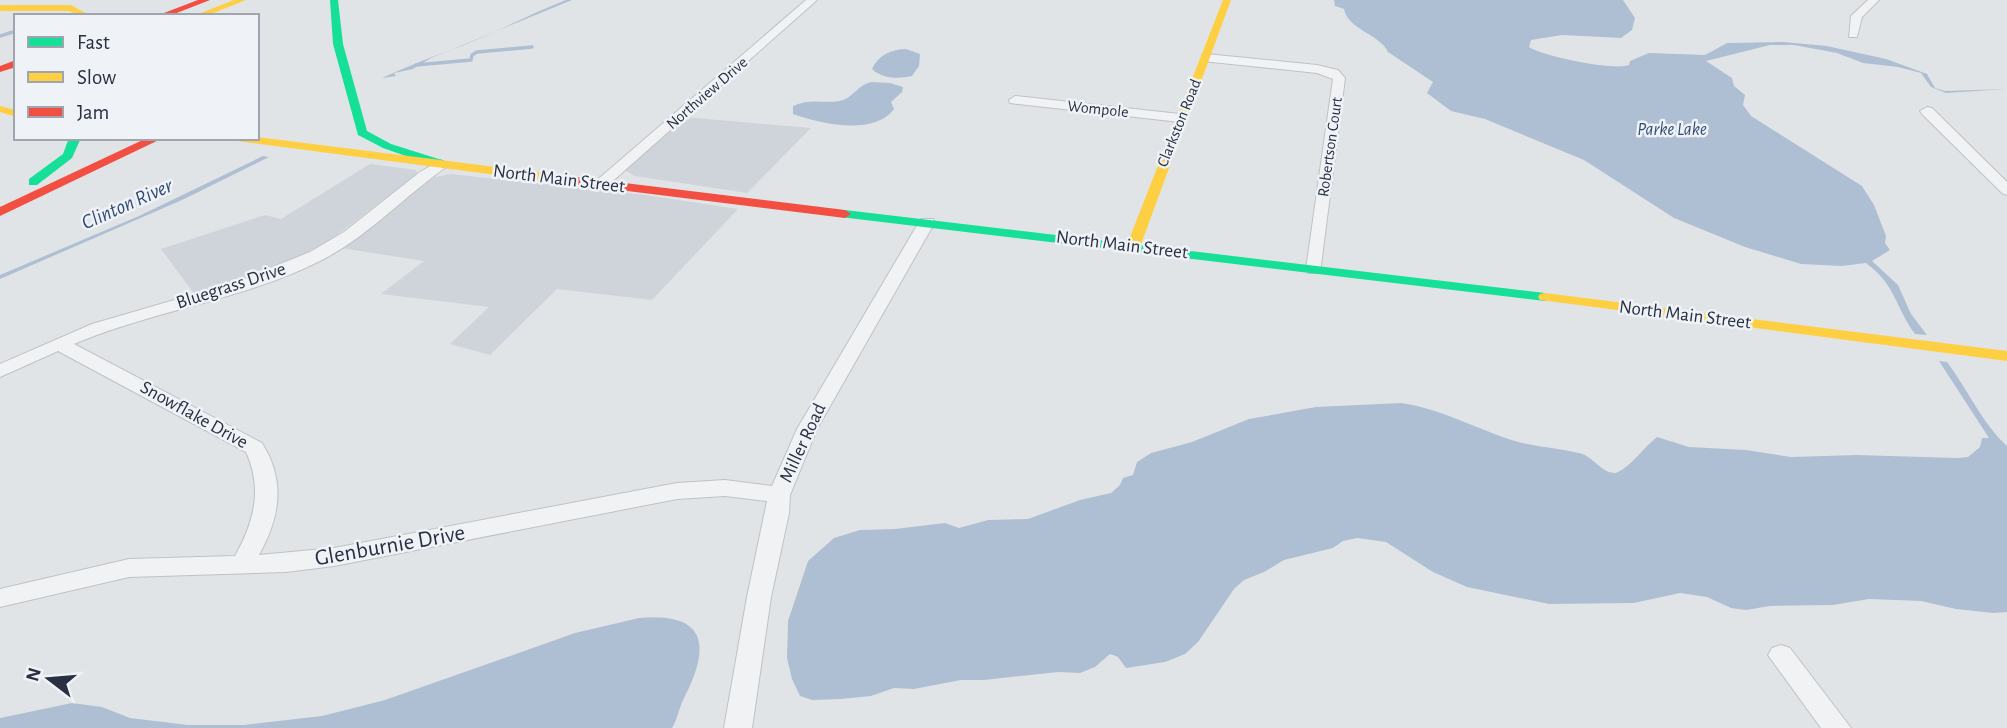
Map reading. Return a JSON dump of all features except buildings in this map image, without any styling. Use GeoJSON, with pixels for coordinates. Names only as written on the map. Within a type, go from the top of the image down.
{"type":"FeatureCollection","features":[{"type":"Feature","properties":{"kind":"main road"},"geometry":{"type":"LineString","coordinates":[[0,1],[6,0]]}},
{"type":"Feature","properties":{"kind":"main road"},"geometry":{"type":"LineString","coordinates":[[166,14],[206,0]]}},
{"type":"Feature","properties":{"kind":"main road"},"geometry":{"type":"LineString","coordinates":[[203,14],[242,0]]}},
{"type":"Feature","properties":{"kind":"main road"},"geometry":{"type":"LineString","coordinates":[[334,0],[332,6],[336,31],[362,133],[387,146],[441,164]]}},
{"type":"Feature","properties":{"kind":"main road","name":"Clarkston Road"},"geometry":{"type":"LineString","coordinates":[[1133,247],[1227,0]]}},
{"type":"Feature","properties":{"kind":"main road"},"geometry":{"type":"LineString","coordinates":[[0,8],[71,8],[83,14]]}},
{"type":"Feature","properties":{"kind":"main road"},"geometry":{"type":"LineString","coordinates":[[0,197],[42,178],[68,156],[74,140]]}},
{"type":"Feature","properties":{"kind":"main road"},"geometry":{"type":"LineString","coordinates":[[0,212],[153,140]]}},
{"type":"Feature","properties":{"kind":"main road","name":"North Main Street"},"geometry":{"type":"LineString","coordinates":[[253,140],[2007,356]]}},
{"type":"Feature","properties":{"kind":"street","name":"Northview Drive"},"geometry":{"type":"LineString","coordinates":[[601,184],[812,0]]}},
{"type":"Feature","properties":{"kind":"street"},"geometry":{"type":"LineString","coordinates":[[1853,35],[1857,16],[1874,0]]}},
{"type":"Feature","properties":{"kind":"street","name":"Robertson Court"},"geometry":{"type":"LineString","coordinates":[[1206,58],[1317,69],[1339,78],[1314,269]]}},
{"type":"Feature","properties":{"kind":"street","name":"Wompole"},"geometry":{"type":"LineString","coordinates":[[1016,100],[1180,118]]}},
{"type":"Feature","properties":{"kind":"street"},"geometry":{"type":"LineString","coordinates":[[1927,111],[2007,190]]}},
{"type":"Feature","properties":{"kind":"street","name":"Bluegrass Drive"},"geometry":{"type":"LineString","coordinates":[[0,371],[113,323],[250,282],[315,257],[366,225],[420,178],[441,164]]}},
{"type":"Feature","properties":{"kind":"street","name":"Miller Road"},"geometry":{"type":"LineString","coordinates":[[738,728],[759,597],[778,513],[779,495],[791,461],[927,222]]}},
{"type":"Feature","properties":{"kind":"street","name":"Snowflake Drive"},"geometry":{"type":"LineString","coordinates":[[59,344],[254,448],[268,477],[268,499],[261,530],[242,565]]}},
{"type":"Feature","properties":{"kind":"street","name":"Glenburnie Drive"},"geometry":{"type":"LineString","coordinates":[[0,598],[129,568],[242,565],[334,557],[677,491],[725,488],[779,495]]}},
{"type":"Feature","properties":{"kind":"street"},"geometry":{"type":"LineString","coordinates":[[1781,655],[1838,728]]}},
{"type":"Feature","properties":{"kind":"shaded area"},"geometry":{"type":"Polygon","coordinates":[[[684,117],[811,128],[747,193],[635,176],[625,170],[684,117]]]}},
{"type":"Feature","properties":{"kind":"shaded area"},"geometry":{"type":"Polygon","coordinates":[[[370,164],[416,170],[417,174],[325,244],[244,280],[195,295],[161,249],[265,215],[281,219],[370,164]]]}},
{"type":"Feature","properties":{"kind":"shaded area"},"geometry":{"type":"Polygon","coordinates":[[[451,174],[645,195],[738,209],[652,300],[557,289],[490,355],[450,344],[489,307],[381,294],[424,261],[341,248],[422,185],[436,177],[451,174]]]}},
{"type":"Feature","properties":{"kind":"water"},"geometry":{"type":"Polygon","coordinates":[[[572,0],[492,33],[551,6],[572,0]]]}},
{"type":"Feature","properties":{"kind":"water","name":"Parke Lake"},"geometry":{"type":"Polygon","coordinates":[[[1334,0],[1623,0],[1635,18],[1632,30],[1621,38],[1562,35],[1531,40],[1529,47],[1578,62],[1621,66],[1629,65],[1630,61],[1649,53],[1705,55],[1727,43],[1784,42],[1827,46],[1886,59],[1927,74],[1935,88],[1945,91],[2007,89],[1946,93],[1931,87],[1921,73],[1863,63],[1837,53],[1794,45],[1770,45],[1706,61],[1732,78],[1734,86],[1745,95],[1743,105],[1751,116],[1862,186],[1874,205],[1886,236],[1885,243],[1890,250],[1872,261],[1898,285],[1911,314],[1927,335],[1915,334],[1884,280],[1866,263],[1842,266],[1801,264],[1745,247],[1674,218],[1584,160],[1485,119],[1451,111],[1427,93],[1433,82],[1388,52],[1378,41],[1351,22],[1344,9],[1335,6],[1334,0]]]}},
{"type":"Feature","properties":{"kind":"water"},"geometry":{"type":"Polygon","coordinates":[[[906,49],[920,54],[919,66],[912,76],[891,77],[872,69],[886,54],[906,49]]]}},
{"type":"Feature","properties":{"kind":"water"},"geometry":{"type":"Polygon","coordinates":[[[450,50],[413,69],[394,73],[396,76],[382,78],[421,61],[450,50]]]}},
{"type":"Feature","properties":{"kind":"water"},"geometry":{"type":"Polygon","coordinates":[[[871,82],[903,87],[902,92],[891,102],[894,109],[874,123],[832,124],[793,114],[793,106],[807,102],[843,100],[871,82]]]}},
{"type":"Feature","properties":{"kind":"water"},"geometry":{"type":"Polygon","coordinates":[[[263,156],[269,157],[182,200],[0,279],[0,275],[139,216],[263,156]]]}},
{"type":"Feature","properties":{"kind":"water"},"geometry":{"type":"Polygon","coordinates":[[[1939,361],[1947,362],[1983,417],[2007,446],[2007,612],[1956,609],[1921,601],[1869,599],[1833,605],[1770,606],[1746,610],[1731,608],[1707,597],[1680,593],[1634,603],[1549,604],[1467,587],[1433,572],[1386,542],[1357,538],[1343,541],[1333,548],[1284,560],[1244,580],[1234,589],[1198,642],[1185,654],[1165,662],[1126,668],[1118,657],[1110,654],[1095,667],[1080,673],[1058,672],[961,680],[914,689],[894,688],[871,696],[841,699],[812,700],[800,696],[792,679],[787,658],[788,621],[808,561],[834,538],[860,530],[945,523],[959,528],[988,520],[1028,519],[1080,500],[1111,493],[1123,478],[1133,475],[1137,462],[1151,453],[1192,442],[1249,419],[1316,407],[1401,403],[1445,414],[1515,441],[1579,453],[1606,470],[1616,473],[1657,437],[1689,447],[1746,450],[1791,457],[1968,457],[1980,447],[1982,438],[1989,438],[1939,361]]]}},
{"type":"Feature","properties":{"kind":"water"},"geometry":{"type":"Polygon","coordinates":[[[639,618],[679,621],[690,627],[697,636],[700,648],[698,663],[672,728],[0,728],[0,718],[72,703],[102,707],[130,718],[188,725],[244,725],[322,716],[385,700],[575,633],[639,618]]]}},
{"type":"Feature","properties":{"kind":"waterway"},"geometry":{"type":"LineString","coordinates":[[0,36],[14,32]]}},
{"type":"Feature","properties":{"kind":"waterway"},"geometry":{"type":"LineString","coordinates":[[416,65],[471,60],[472,55],[477,52],[532,47]]}},
{"type":"Feature","properties":{"kind":"traffic: fast"},"geometry":{"type":"LineString","coordinates":[[334,0],[338,44],[362,133],[387,146],[441,164]]}},
{"type":"Feature","properties":{"kind":"traffic: fast"},"geometry":{"type":"LineString","coordinates":[[33,182],[68,156],[74,140]]}},
{"type":"Feature","properties":{"kind":"traffic: fast"},"geometry":{"type":"LineString","coordinates":[[845,214],[1545,297]]}},
{"type":"Feature","properties":{"kind":"traffic: slow"},"geometry":{"type":"LineString","coordinates":[[203,14],[242,0]]}},
{"type":"Feature","properties":{"kind":"traffic: slow"},"geometry":{"type":"LineString","coordinates":[[1133,247],[1227,0]]}},
{"type":"Feature","properties":{"kind":"traffic: slow"},"geometry":{"type":"LineString","coordinates":[[0,8],[71,8],[83,14]]}},
{"type":"Feature","properties":{"kind":"traffic: slow"},"geometry":{"type":"LineString","coordinates":[[0,109],[14,113]]}},
{"type":"Feature","properties":{"kind":"traffic: slow"},"geometry":{"type":"LineString","coordinates":[[253,140],[551,178]]}},
{"type":"Feature","properties":{"kind":"traffic: slow"},"geometry":{"type":"LineString","coordinates":[[1545,297],[2007,356]]}},
{"type":"Feature","properties":{"kind":"traffic: jam"},"geometry":{"type":"LineString","coordinates":[[166,14],[206,0]]}},
{"type":"Feature","properties":{"kind":"traffic: jam"},"geometry":{"type":"LineString","coordinates":[[0,69],[14,64]]}},
{"type":"Feature","properties":{"kind":"traffic: jam"},"geometry":{"type":"LineString","coordinates":[[0,212],[153,140]]}},
{"type":"Feature","properties":{"kind":"traffic: jam"},"geometry":{"type":"LineString","coordinates":[[551,178],[845,214]]}},
{"type":"Feature","properties":{"kind":"water label","name":"Clinton River"},"geometry":{"type":"Point","coordinates":[127,204]}}]}
